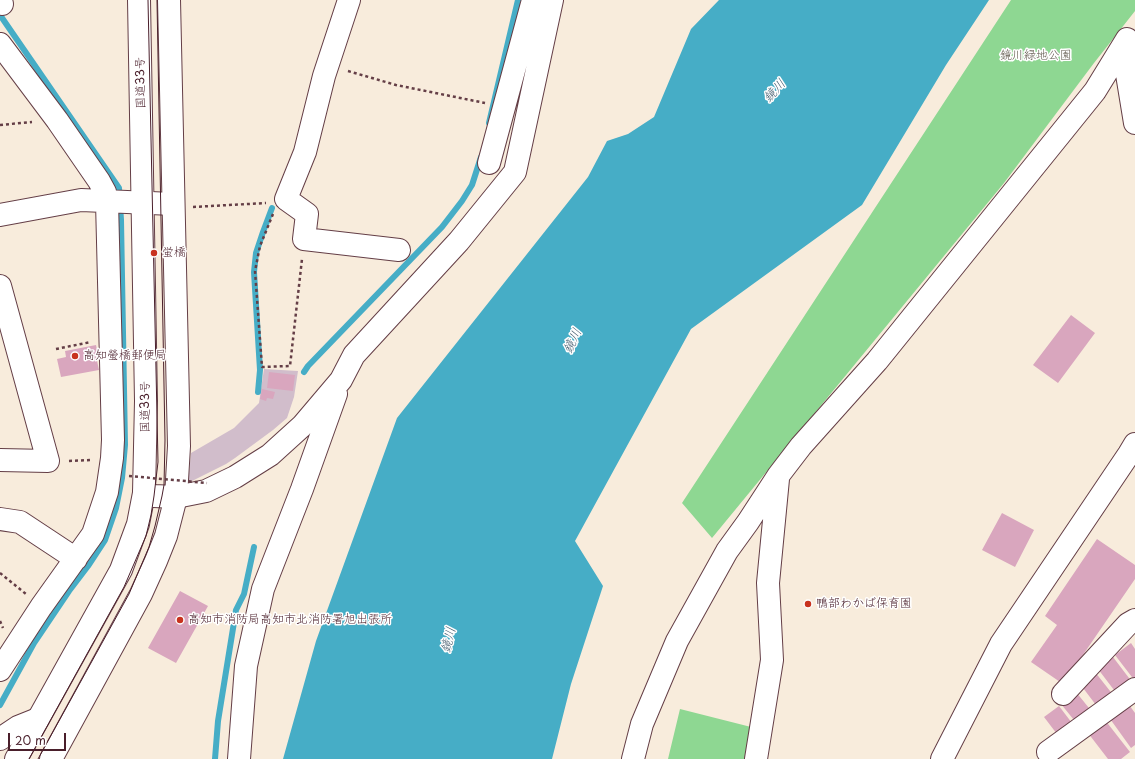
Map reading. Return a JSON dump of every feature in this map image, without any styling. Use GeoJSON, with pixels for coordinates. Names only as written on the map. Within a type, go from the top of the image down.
{"type":"FeatureCollection","features":[{"type":"Feature","properties":{"kind":"main road","name":"国道33号"},"geometry":{"type":"LineString","coordinates":[[16,759],[121,570],[138,524],[144,493],[146,401],[122,202],[139,0]]}},
{"type":"Feature","properties":{"kind":"main road"},"geometry":{"type":"LineString","coordinates":[[51,759],[141,594],[166,536],[176,497],[178,446],[169,0]]}},
{"type":"Feature","properties":{"kind":"main road"},"geometry":{"type":"LineString","coordinates":[[350,0],[324,76],[305,152],[282,200],[308,214],[304,239],[399,250]]}},
{"type":"Feature","properties":{"kind":"main road"},"geometry":{"type":"LineString","coordinates":[[489,163],[533,0]]}},
{"type":"Feature","properties":{"kind":"main road"},"geometry":{"type":"LineString","coordinates":[[238,759],[246,666],[263,589],[302,489],[341,380],[354,355],[459,241],[515,172],[552,0]]}},
{"type":"Feature","properties":{"kind":"main road"},"geometry":{"type":"LineString","coordinates":[[1131,34],[1125,62],[1135,123]]}},
{"type":"Feature","properties":{"kind":"main road"},"geometry":{"type":"LineString","coordinates":[[633,759],[642,724],[677,641],[727,551],[778,476],[802,446],[877,361],[1095,91],[1131,34]]}},
{"type":"Feature","properties":{"kind":"main road"},"geometry":{"type":"LineString","coordinates":[[0,44],[57,120],[105,192],[122,202]]}},
{"type":"Feature","properties":{"kind":"main road"},"geometry":{"type":"LineString","coordinates":[[0,215],[81,200],[173,204]]}},
{"type":"Feature","properties":{"kind":"main road"},"geometry":{"type":"LineString","coordinates":[[0,670],[41,607],[76,560],[93,534],[107,492],[113,440],[110,337],[122,202]]}},
{"type":"Feature","properties":{"kind":"main road"},"geometry":{"type":"LineString","coordinates":[[0,286],[48,461],[0,460]]}},
{"type":"Feature","properties":{"kind":"main road"},"geometry":{"type":"LineString","coordinates":[[144,493],[154,496],[176,497],[206,491],[235,477],[270,455],[302,426],[341,380]]}},
{"type":"Feature","properties":{"kind":"main road"},"geometry":{"type":"LineString","coordinates":[[1132,449],[1135,477]]}},
{"type":"Feature","properties":{"kind":"main road"},"geometry":{"type":"LineString","coordinates":[[942,759],[1001,644],[1132,449]]}},
{"type":"Feature","properties":{"kind":"main road"},"geometry":{"type":"LineString","coordinates":[[756,759],[772,660],[768,582],[778,476]]}},
{"type":"Feature","properties":{"kind":"main road"},"geometry":{"type":"LineString","coordinates":[[0,518],[20,522],[76,560]]}},
{"type":"Feature","properties":{"kind":"main road"},"geometry":{"type":"LineString","coordinates":[[1063,694],[1128,624],[1135,620]]}},
{"type":"Feature","properties":{"kind":"main road"},"geometry":{"type":"LineString","coordinates":[[1048,752],[1135,689]]}},
{"type":"Feature","properties":{"kind":"main road"},"geometry":{"type":"LineString","coordinates":[[0,739],[18,727],[38,719]]}},
{"type":"Feature","properties":{"kind":"path"},"geometry":{"type":"LineString","coordinates":[[328,65],[396,85],[505,106]]}},
{"type":"Feature","properties":{"kind":"path"},"geometry":{"type":"LineString","coordinates":[[0,125],[57,120]]}},
{"type":"Feature","properties":{"kind":"path"},"geometry":{"type":"LineString","coordinates":[[173,204],[183,207],[282,200],[260,246],[255,271],[262,367],[290,366],[304,239]]}},
{"type":"Feature","properties":{"kind":"path"},"geometry":{"type":"LineString","coordinates":[[56,349],[110,337]]}},
{"type":"Feature","properties":{"kind":"path"},"geometry":{"type":"LineString","coordinates":[[48,461],[112,458]]}},
{"type":"Feature","properties":{"kind":"path"},"geometry":{"type":"LineString","coordinates":[[129,476],[207,484]]}},
{"type":"Feature","properties":{"kind":"path"},"geometry":{"type":"LineString","coordinates":[[0,573],[41,607]]}},
{"type":"Feature","properties":{"kind":"shaded area"},"geometry":{"type":"Polygon","coordinates":[[[264,369],[298,371],[294,397],[287,418],[226,464],[188,483],[191,453],[234,428],[259,403],[264,369]]]}},
{"type":"Feature","properties":{"kind":"green space","name":"鏡川緑地公園"},"geometry":{"type":"Polygon","coordinates":[[[1011,0],[1135,0],[1135,11],[1004,183],[712,538],[682,503],[1011,0]]]}},
{"type":"Feature","properties":{"kind":"green space"},"geometry":{"type":"Polygon","coordinates":[[[680,709],[755,728],[749,759],[668,759],[680,709]]]}},
{"type":"Feature","properties":{"kind":"water","name":"鏡川"},"geometry":{"type":"Polygon","coordinates":[[[719,0],[989,0],[946,65],[862,205],[691,329],[575,541],[603,586],[571,684],[552,759],[283,759],[316,641],[397,418],[588,177],[607,141],[628,134],[654,117],[691,29],[719,0]]]}},
{"type":"Feature","properties":{"kind":"building"},"geometry":{"type":"Polygon","coordinates":[[[1071,315],[1095,333],[1058,383],[1033,365],[1071,315]]]}},
{"type":"Feature","properties":{"kind":"building"},"geometry":{"type":"Polygon","coordinates":[[[96,345],[98,355],[96,356],[99,370],[61,377],[57,359],[66,357],[65,351],[96,345]]]}},
{"type":"Feature","properties":{"kind":"building"},"geometry":{"type":"Polygon","coordinates":[[[269,372],[295,375],[293,391],[267,388],[269,372]]]}},
{"type":"Feature","properties":{"kind":"building"},"geometry":{"type":"Polygon","coordinates":[[[262,389],[275,392],[273,399],[267,398],[266,401],[260,399],[262,389]]]}},
{"type":"Feature","properties":{"kind":"building"},"geometry":{"type":"Polygon","coordinates":[[[1002,513],[1034,530],[1015,567],[982,550],[1002,513]]]}},
{"type":"Feature","properties":{"kind":"building"},"geometry":{"type":"Polygon","coordinates":[[[1097,539],[1135,565],[1135,579],[1063,684],[1031,662],[1057,625],[1045,616],[1097,539]]]}},
{"type":"Feature","properties":{"kind":"building"},"geometry":{"type":"Polygon","coordinates":[[[180,591],[208,606],[176,663],[148,648],[180,591]]]}},
{"type":"Feature","properties":{"kind":"building"},"geometry":{"type":"Polygon","coordinates":[[[1131,643],[1135,649],[1135,681],[1115,655],[1131,643]]]}},
{"type":"Feature","properties":{"kind":"building"},"geometry":{"type":"Polygon","coordinates":[[[1113,657],[1132,682],[1117,694],[1098,669],[1113,657]]]}},
{"type":"Feature","properties":{"kind":"building"},"geometry":{"type":"Polygon","coordinates":[[[1095,672],[1114,696],[1099,709],[1080,684],[1095,672]]]}},
{"type":"Feature","properties":{"kind":"building"},"geometry":{"type":"Polygon","coordinates":[[[1076,692],[1093,713],[1078,725],[1061,704],[1076,692]]]}},
{"type":"Feature","properties":{"kind":"building"},"geometry":{"type":"Polygon","coordinates":[[[1127,702],[1135,713],[1135,745],[1131,748],[1108,716],[1127,702]]]}},
{"type":"Feature","properties":{"kind":"building"},"geometry":{"type":"Polygon","coordinates":[[[1059,706],[1075,727],[1060,738],[1044,717],[1059,706]]]}},
{"type":"Feature","properties":{"kind":"building"},"geometry":{"type":"Polygon","coordinates":[[[1105,720],[1130,752],[1121,759],[1108,759],[1088,733],[1105,720]]]}},
{"type":"Feature","properties":{"kind":"waterway"},"geometry":{"type":"LineString","coordinates":[[489,123],[518,0]]}},
{"type":"Feature","properties":{"kind":"waterway"},"geometry":{"type":"LineString","coordinates":[[0,15],[119,188],[121,220],[125,445],[122,478],[116,508],[105,540],[34,643],[0,705]]}},
{"type":"Feature","properties":{"kind":"waterway"},"geometry":{"type":"LineString","coordinates":[[304,372],[308,366],[442,227],[472,185],[481,157]]}},
{"type":"Feature","properties":{"kind":"waterway"},"geometry":{"type":"LineString","coordinates":[[258,392],[260,370],[254,272],[256,253],[272,208]]}},
{"type":"Feature","properties":{"kind":"waterway"},"geometry":{"type":"LineString","coordinates":[[215,759],[218,721],[236,610],[244,594],[254,547]]}},
{"type":"Feature","properties":{"kind":"tram line"},"geometry":{"type":"LineString","coordinates":[[29,759],[124,587],[146,536],[154,496],[158,462],[148,0]]}},
{"type":"Feature","properties":{"kind":"tram line"},"geometry":{"type":"LineString","coordinates":[[38,759],[129,594],[149,547],[164,485],[165,440],[157,0]]}},
{"type":"Feature","properties":{"kind":"place","name":"蛍橋"},"geometry":{"type":"Point","coordinates":[154,253]}},
{"type":"Feature","properties":{"kind":"place","name":"高知螢橋郵便局"},"geometry":{"type":"Point","coordinates":[75,356]}},
{"type":"Feature","properties":{"kind":"place","name":"鴨部わかば保育園"},"geometry":{"type":"Point","coordinates":[808,604]}},
{"type":"Feature","properties":{"kind":"place","name":"高知市消防局高知市北消防署旭出張所"},"geometry":{"type":"Point","coordinates":[180,620]}}]}
